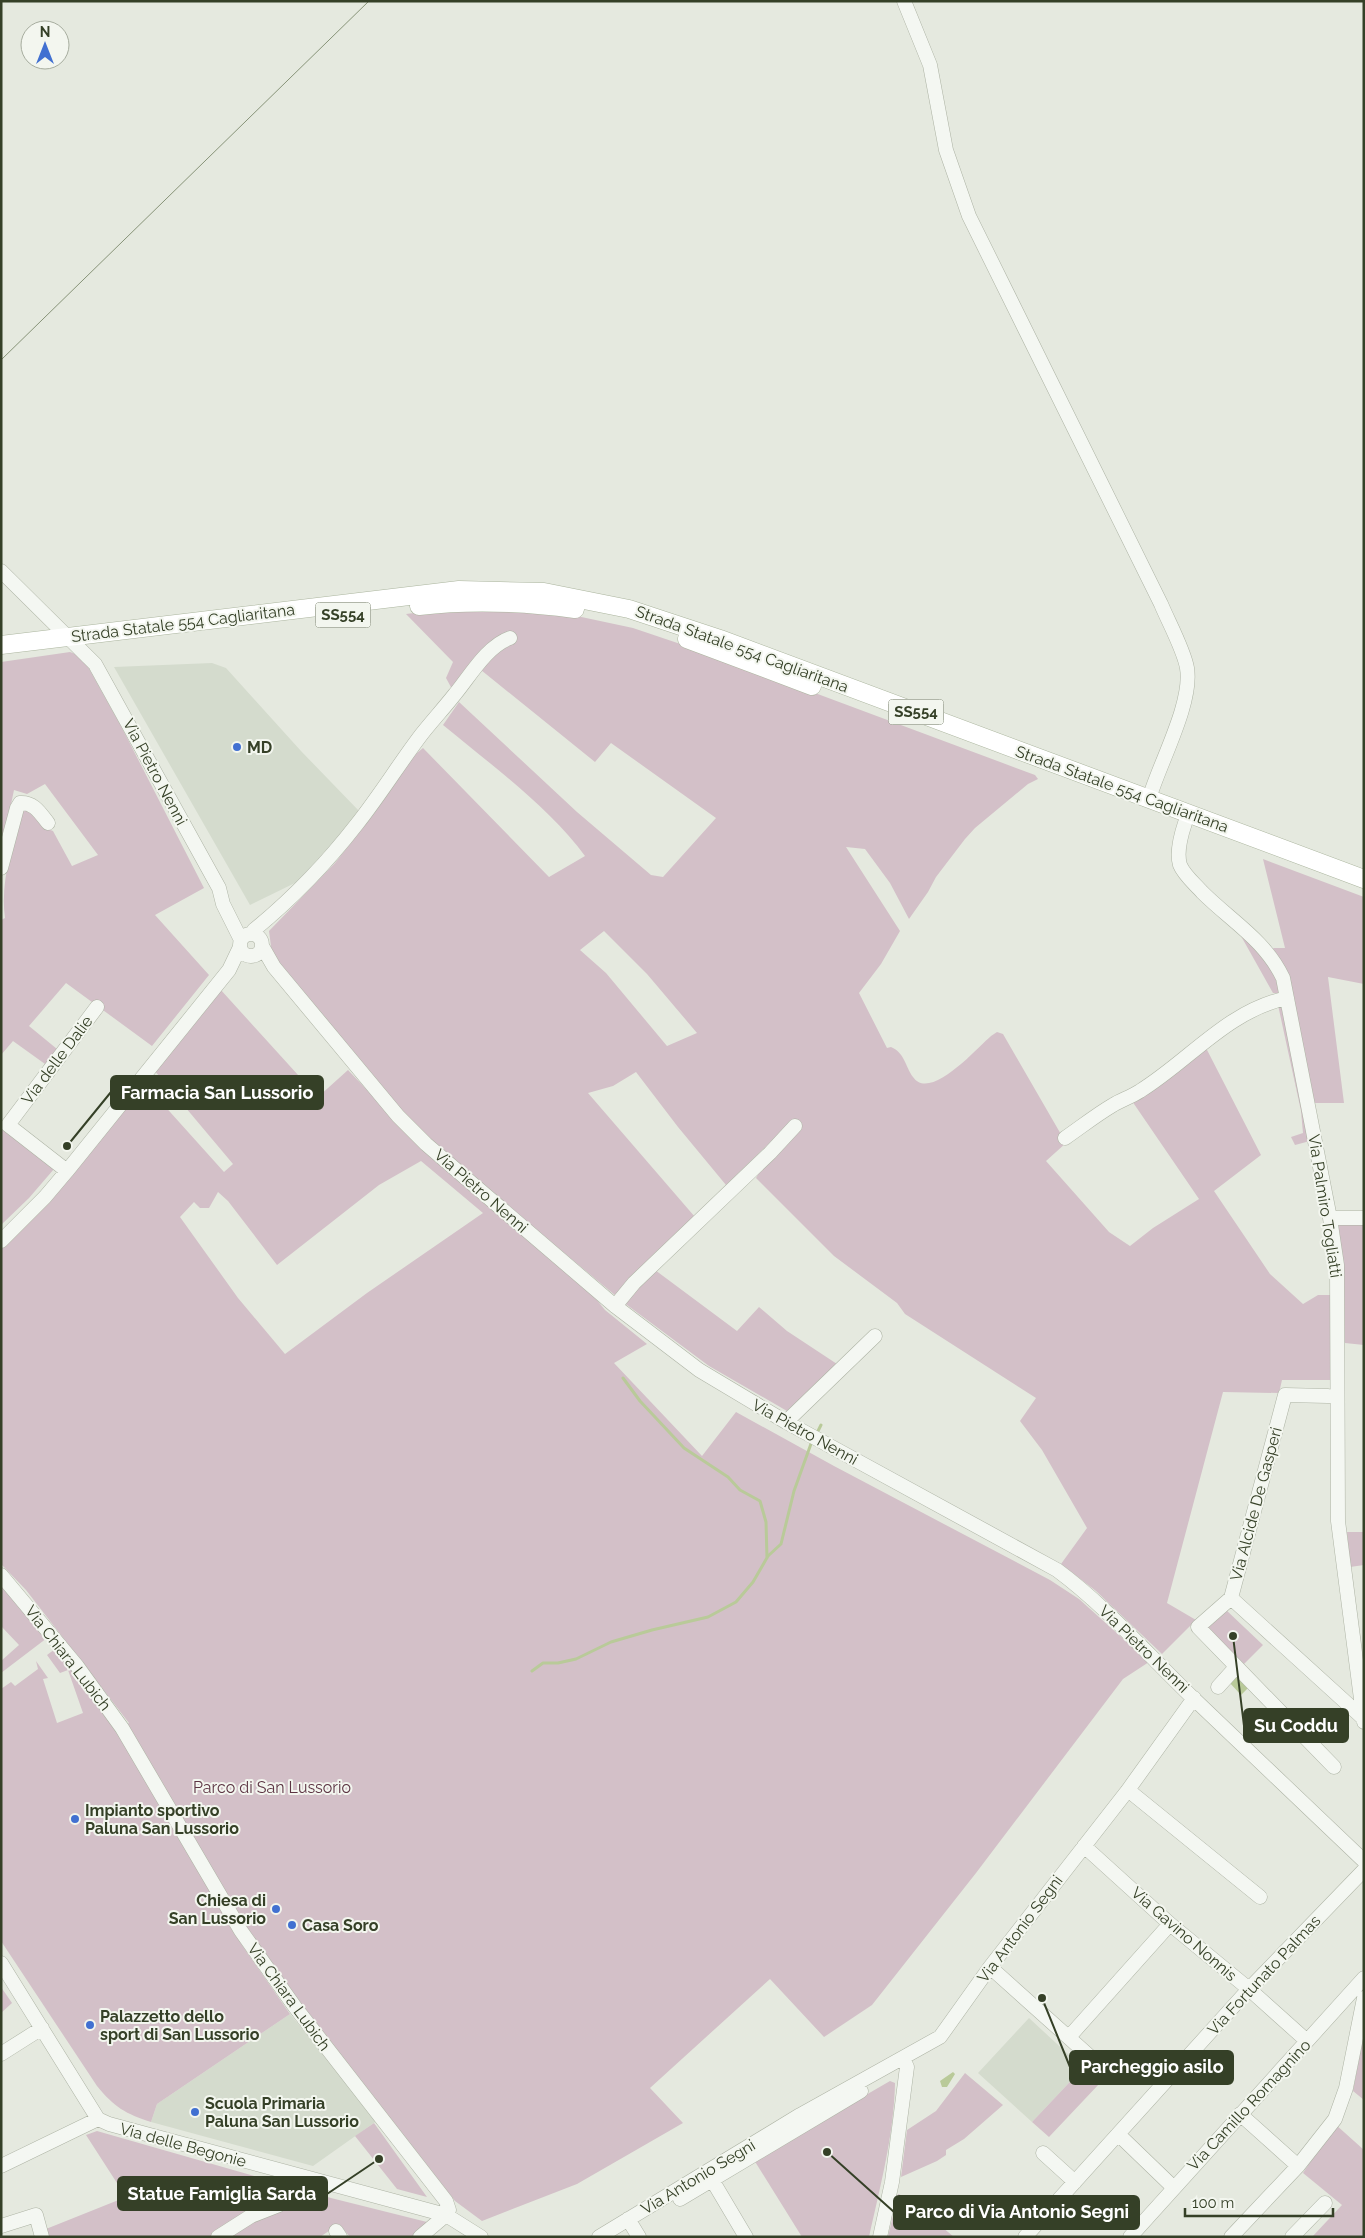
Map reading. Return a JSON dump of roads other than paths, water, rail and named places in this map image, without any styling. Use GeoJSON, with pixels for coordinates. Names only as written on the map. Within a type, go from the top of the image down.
{"type":"FeatureCollection","features":[{"type":"Feature","properties":{"kind":"main road","name":"Strada Statale 554 Cagliaritana"},"geometry":{"type":"LineString","coordinates":[[1,656],[72,642],[459,590],[544,592],[629,609],[720,638],[1364,879]]}},
{"type":"Feature","properties":{"kind":"main road","name":"Strada Statale 554 Cagliaritana"},"geometry":{"type":"LineString","coordinates":[[1,645],[72,642],[440,604],[523,603],[587,611],[682,638],[1364,890]]}},
{"type":"Feature","properties":{"kind":"street"},"geometry":{"type":"LineString","coordinates":[[904,1],[930,65],[946,150],[969,216],[1161,604],[1187,667],[1188,681],[1183,706],[1149,799]]}},
{"type":"Feature","properties":{"kind":"street","name":"Via Pietro Nenni"},"geometry":{"type":"LineString","coordinates":[[1,571],[72,642],[88,655],[101,673],[218,888],[230,917],[398,1116],[426,1144],[615,1306],[699,1370],[803,1432],[1057,1570],[1127,1631],[1364,1861]]}},
{"type":"Feature","properties":{"kind":"street"},"geometry":{"type":"LineString","coordinates":[[1,1241],[67,1171],[276,912],[332,856],[385,788],[399,764],[423,732],[484,658],[497,645],[510,638]]}},
{"type":"Feature","properties":{"kind":"street"},"geometry":{"type":"LineString","coordinates":[[1,868],[20,803],[27,802],[35,807],[48,823]]}},
{"type":"Feature","properties":{"kind":"street","name":"Via Palmiro Togliatti"},"geometry":{"type":"LineString","coordinates":[[1185,823],[1181,835],[1180,865],[1189,879],[1261,945],[1275,961],[1283,978],[1287,998],[1330,1218],[1338,1280],[1338,1521],[1363,1720]]}},
{"type":"Feature","properties":{"kind":"street"},"geometry":{"type":"LineString","coordinates":[[1065,1138],[1113,1105],[1140,1092],[1215,1032],[1236,1018],[1268,1003],[1287,998]]}},
{"type":"Feature","properties":{"kind":"street","name":"Via delle Dalie"},"geometry":{"type":"LineString","coordinates":[[67,1171],[8,1124],[97,1007]]}},
{"type":"Feature","properties":{"kind":"street"},"geometry":{"type":"LineString","coordinates":[[615,1306],[634,1283],[770,1153],[794,1126]]}},
{"type":"Feature","properties":{"kind":"street"},"geometry":{"type":"LineString","coordinates":[[1330,1218],[1364,1218]]}},
{"type":"Feature","properties":{"kind":"street"},"geometry":{"type":"LineString","coordinates":[[786,1422],[875,1336]]}},
{"type":"Feature","properties":{"kind":"street","name":"Via Alcide De Gasperi"},"geometry":{"type":"LineString","coordinates":[[1328,1396],[1285,1395],[1231,1598],[1363,1720]]}},
{"type":"Feature","properties":{"kind":"street","name":"Via Chiara Lubich"},"geometry":{"type":"LineString","coordinates":[[1,1575],[80,1670],[122,1728],[241,1930],[294,2007],[442,2196],[449,2210],[446,2214]]}},
{"type":"Feature","properties":{"kind":"street"},"geometry":{"type":"LineString","coordinates":[[1231,1598],[1198,1627],[1334,1767]]}},
{"type":"Feature","properties":{"kind":"street"},"geometry":{"type":"LineString","coordinates":[[1218,1687],[1236,1667]]}},
{"type":"Feature","properties":{"kind":"street","name":"Via Antonio Segni"},"geometry":{"type":"LineString","coordinates":[[616,2237],[633,2228],[826,2100],[940,2037],[990,1967],[1128,1790],[1194,1698]]}},
{"type":"Feature","properties":{"kind":"street"},"geometry":{"type":"LineString","coordinates":[[1128,1790],[1260,1897]]}},
{"type":"Feature","properties":{"kind":"street","name":"Via Gavino Nonnis"},"geometry":{"type":"LineString","coordinates":[[1084,1846],[1170,1924],[1249,1989],[1307,2041]]}},
{"type":"Feature","properties":{"kind":"street","name":"Via Fortunato Palmas"},"geometry":{"type":"LineString","coordinates":[[1026,2237],[1249,1989],[1364,1870]]}},
{"type":"Feature","properties":{"kind":"street"},"geometry":{"type":"LineString","coordinates":[[1069,2037],[1170,1924]]}},
{"type":"Feature","properties":{"kind":"street","name":"Via delle Begonie"},"geometry":{"type":"LineString","coordinates":[[1,1963],[98,2119],[109,2124],[304,2178],[446,2214],[481,2237]]}},
{"type":"Feature","properties":{"kind":"street"},"geometry":{"type":"LineString","coordinates":[[990,1967],[1106,2071]]}},
{"type":"Feature","properties":{"kind":"street","name":"Via Camillo Romagnino"},"geometry":{"type":"LineString","coordinates":[[1130,2237],[1364,1978]]}},
{"type":"Feature","properties":{"kind":"street"},"geometry":{"type":"LineString","coordinates":[[1231,2237],[1298,2166],[1335,2119],[1346,2088],[1363,2002],[1348,1996]]}},
{"type":"Feature","properties":{"kind":"street"},"geometry":{"type":"LineString","coordinates":[[1,2054],[42,2028]]}},
{"type":"Feature","properties":{"kind":"street"},"geometry":{"type":"LineString","coordinates":[[880,2237],[892,2182],[908,2067],[903,2059]]}},
{"type":"Feature","properties":{"kind":"street"},"geometry":{"type":"LineString","coordinates":[[1240,2114],[1298,2166]]}},
{"type":"Feature","properties":{"kind":"street"},"geometry":{"type":"LineString","coordinates":[[1,2166],[98,2119]]}},
{"type":"Feature","properties":{"kind":"street"},"geometry":{"type":"LineString","coordinates":[[1118,2134],[1173,2188]]}},
{"type":"Feature","properties":{"kind":"street"},"geometry":{"type":"LineString","coordinates":[[1043,2153],[1075,2182]]}},
{"type":"Feature","properties":{"kind":"street","name":"Via Antonio Segni"},"geometry":{"type":"LineString","coordinates":[[709,2176],[746,2237]]}},
{"type":"Feature","properties":{"kind":"street"},"geometry":{"type":"LineString","coordinates":[[218,2237],[251,2216],[279,2205],[304,2178]]}},
{"type":"Feature","properties":{"kind":"street"},"geometry":{"type":"LineString","coordinates":[[1292,2237],[1325,2203]]}},
{"type":"Feature","properties":{"kind":"street"},"geometry":{"type":"LineString","coordinates":[[420,2237],[446,2214]]}},
{"type":"Feature","properties":{"kind":"street"},"geometry":{"type":"LineString","coordinates":[[1,2226],[36,2215],[42,2237]]}},
{"type":"Feature","properties":{"kind":"street","name":"Via Antonio Segni"},"geometry":{"type":"LineString","coordinates":[[599,2237],[633,2228]]}},
{"type":"Feature","properties":{"kind":"waterway"},"geometry":{"type":"LineString","coordinates":[[623,1378],[640,1401],[684,1448],[728,1477],[740,1490],[760,1501],[766,1522],[767,1558]]}},
{"type":"Feature","properties":{"kind":"waterway"},"geometry":{"type":"LineString","coordinates":[[817,1433],[821,1425]]}},
{"type":"Feature","properties":{"kind":"waterway"},"geometry":{"type":"LineString","coordinates":[[532,1671],[543,1663],[558,1663],[576,1659],[611,1642],[708,1617],[736,1602],[753,1582],[768,1556],[781,1544],[794,1491],[812,1441]]}},
{"type":"Feature","properties":{"kind":"tram line"},"geometry":{"type":"LineString","coordinates":[[1,360],[369,1]]}},
{"type":"Feature","properties":{"kind":"place","name":"MD"},"geometry":{"type":"Point","coordinates":[237,747]}},
{"type":"Feature","properties":{"kind":"place","name":"Farmacia San Lussorio"},"geometry":{"type":"Point","coordinates":[67,1146]}},
{"type":"Feature","properties":{"kind":"place","name":"Su Coddu"},"geometry":{"type":"Point","coordinates":[1233,1636]}},
{"type":"Feature","properties":{"kind":"place","name":"Impianto sportivo Paluna San Lussorio"},"geometry":{"type":"Point","coordinates":[75,1819]}},
{"type":"Feature","properties":{"kind":"place","name":"Chiesa di San Lussorio"},"geometry":{"type":"Point","coordinates":[276,1909]}},
{"type":"Feature","properties":{"kind":"place","name":"Casa Soro"},"geometry":{"type":"Point","coordinates":[292,1925]}},
{"type":"Feature","properties":{"kind":"place","name":"Parcheggio asilo"},"geometry":{"type":"Point","coordinates":[1042,1998]}},
{"type":"Feature","properties":{"kind":"place","name":"Palazzetto dello sport di San Lussorio"},"geometry":{"type":"Point","coordinates":[90,2025]}},
{"type":"Feature","properties":{"kind":"place","name":"Scuola Primaria Paluna San Lussorio"},"geometry":{"type":"Point","coordinates":[195,2112]}},
{"type":"Feature","properties":{"kind":"place","name":"Parco di Via Antonio Segni"},"geometry":{"type":"Point","coordinates":[827,2152]}},
{"type":"Feature","properties":{"kind":"place","name":"Statue Famiglia Sarda"},"geometry":{"type":"Point","coordinates":[379,2159]}},
{"type":"Feature","properties":{"kind":"park label","name":"Parco di San Lussorio"},"geometry":{"type":"Point","coordinates":[272,1787]}}]}
